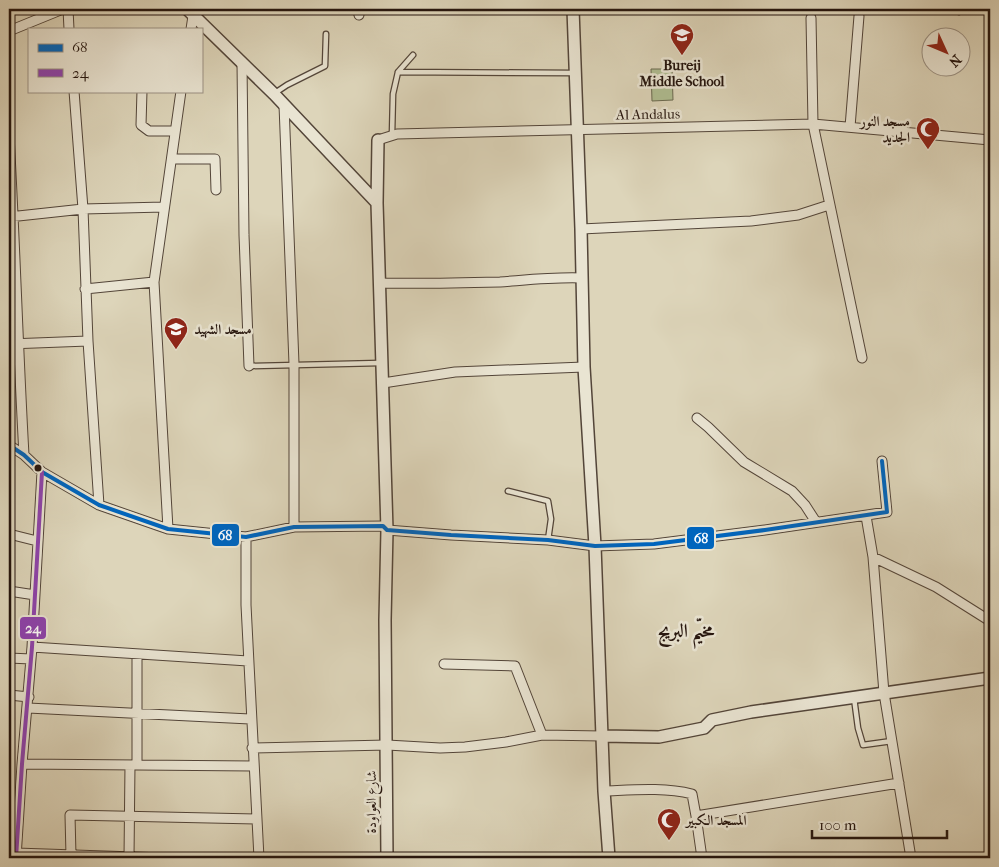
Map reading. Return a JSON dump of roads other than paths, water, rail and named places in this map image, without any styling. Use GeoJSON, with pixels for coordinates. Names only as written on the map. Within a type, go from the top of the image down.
{"type":"FeatureCollection","features":[{"type":"Feature","properties":{"kind":"street"},"geometry":{"type":"LineString","coordinates":[[9,31],[63,9]]}},
{"type":"Feature","properties":{"kind":"street"},"geometry":{"type":"LineString","coordinates":[[68,9],[69,28]]}},
{"type":"Feature","properties":{"kind":"street"},"geometry":{"type":"LineString","coordinates":[[573,9],[584,366],[595,546],[604,791],[609,858]]}},
{"type":"Feature","properties":{"kind":"street"},"geometry":{"type":"LineString","coordinates":[[190,12],[191,28]]}},
{"type":"Feature","properties":{"kind":"street"},"geometry":{"type":"LineString","coordinates":[[190,12],[274,94],[377,203]]}},
{"type":"Feature","properties":{"kind":"street"},"geometry":{"type":"LineString","coordinates":[[850,127],[859,16]]}},
{"type":"Feature","properties":{"kind":"street"},"geometry":{"type":"LineString","coordinates":[[811,18],[813,124],[862,358]]}},
{"type":"Feature","properties":{"kind":"street"},"geometry":{"type":"LineString","coordinates":[[242,62],[244,235],[249,366]]}},
{"type":"Feature","properties":{"kind":"street"},"geometry":{"type":"LineString","coordinates":[[74,92],[83,209],[85,288],[99,505]]}},
{"type":"Feature","properties":{"kind":"street"},"geometry":{"type":"LineString","coordinates":[[142,92],[141,125],[149,130],[175,131]]}},
{"type":"Feature","properties":{"kind":"street"},"geometry":{"type":"LineString","coordinates":[[168,529],[154,282],[181,92]]}},
{"type":"Feature","properties":{"kind":"street"},"geometry":{"type":"LineString","coordinates":[[284,105],[294,364],[294,528]]}},
{"type":"Feature","properties":{"kind":"street","name":"Al Andalus"},"geometry":{"type":"LineString","coordinates":[[378,140],[397,134],[813,124],[990,140]]}},
{"type":"Feature","properties":{"kind":"street"},"geometry":{"type":"LineString","coordinates":[[9,135],[13,344],[24,455]]}},
{"type":"Feature","properties":{"kind":"street","name":"شارع العواودة"},"geometry":{"type":"LineString","coordinates":[[378,140],[377,203],[387,530],[385,620],[387,858]]}},
{"type":"Feature","properties":{"kind":"street"},"geometry":{"type":"LineString","coordinates":[[172,159],[215,160],[216,190]]}},
{"type":"Feature","properties":{"kind":"street"},"geometry":{"type":"LineString","coordinates":[[581,229],[751,221],[798,215],[829,205]]}},
{"type":"Feature","properties":{"kind":"street"},"geometry":{"type":"LineString","coordinates":[[11,217],[83,209],[164,207]]}},
{"type":"Feature","properties":{"kind":"street"},"geometry":{"type":"LineString","coordinates":[[380,283],[425,284],[558,277],[582,278]]}},
{"type":"Feature","properties":{"kind":"street"},"geometry":{"type":"LineString","coordinates":[[85,288],[154,282]]}},
{"type":"Feature","properties":{"kind":"street"},"geometry":{"type":"LineString","coordinates":[[13,344],[88,341]]}},
{"type":"Feature","properties":{"kind":"street"},"geometry":{"type":"LineString","coordinates":[[383,383],[455,372],[584,366]]}},
{"type":"Feature","properties":{"kind":"street"},"geometry":{"type":"LineString","coordinates":[[697,418],[708,426],[744,462],[792,492],[816,522]]}},
{"type":"Feature","properties":{"kind":"street"},"geometry":{"type":"LineString","coordinates":[[9,445],[24,455],[42,472],[99,505],[168,529],[246,537],[294,528],[383,526],[387,530],[548,540],[595,546],[654,544],[887,512],[882,460]]}},
{"type":"Feature","properties":{"kind":"street"},"geometry":{"type":"LineString","coordinates":[[42,472],[28,708],[16,856],[164,858]]}},
{"type":"Feature","properties":{"kind":"street"},"geometry":{"type":"LineString","coordinates":[[866,516],[873,557],[884,693],[912,858]]}},
{"type":"Feature","properties":{"kind":"street"},"geometry":{"type":"LineString","coordinates":[[9,534],[38,541]]}},
{"type":"Feature","properties":{"kind":"street"},"geometry":{"type":"LineString","coordinates":[[246,537],[250,719],[259,858]]}},
{"type":"Feature","properties":{"kind":"street"},"geometry":{"type":"LineString","coordinates":[[873,557],[936,587],[990,621]]}},
{"type":"Feature","properties":{"kind":"street"},"geometry":{"type":"LineString","coordinates":[[9,591],[35,595]]}},
{"type":"Feature","properties":{"kind":"street"},"geometry":{"type":"LineString","coordinates":[[32,648],[248,661]]}},
{"type":"Feature","properties":{"kind":"street"},"geometry":{"type":"LineString","coordinates":[[129,857],[129,817],[136,712],[137,654]]}},
{"type":"Feature","properties":{"kind":"street"},"geometry":{"type":"LineString","coordinates":[[9,658],[31,659]]}},
{"type":"Feature","properties":{"kind":"street"},"geometry":{"type":"LineString","coordinates":[[444,664],[515,666],[542,735]]}},
{"type":"Feature","properties":{"kind":"street"},"geometry":{"type":"LineString","coordinates":[[252,748],[387,745],[440,748],[466,747],[542,735],[659,737],[704,728],[712,720],[751,712],[990,678]]}},
{"type":"Feature","properties":{"kind":"street"},"geometry":{"type":"LineString","coordinates":[[9,695],[28,697]]}},
{"type":"Feature","properties":{"kind":"street"},"geometry":{"type":"LineString","coordinates":[[28,708],[250,719]]}},
{"type":"Feature","properties":{"kind":"street"},"geometry":{"type":"LineString","coordinates":[[22,764],[253,766]]}},
{"type":"Feature","properties":{"kind":"street"},"geometry":{"type":"LineString","coordinates":[[696,816],[899,783]]}},
{"type":"Feature","properties":{"kind":"street"},"geometry":{"type":"LineString","coordinates":[[604,791],[664,790],[692,794],[702,858]]}},
{"type":"Feature","properties":{"kind":"street"},"geometry":{"type":"LineString","coordinates":[[71,856],[70,815],[256,820]]}},
{"type":"Feature","properties":{"kind":"lane"},"geometry":{"type":"LineString","coordinates":[[274,94],[287,85],[325,66],[326,34]]}},
{"type":"Feature","properties":{"kind":"lane"},"geometry":{"type":"LineString","coordinates":[[392,136],[393,94],[398,72],[413,55]]}},
{"type":"Feature","properties":{"kind":"lane"},"geometry":{"type":"LineString","coordinates":[[398,72],[575,73]]}},
{"type":"Feature","properties":{"kind":"lane"},"geometry":{"type":"LineString","coordinates":[[249,366],[382,363]]}},
{"type":"Feature","properties":{"kind":"lane"},"geometry":{"type":"LineString","coordinates":[[508,491],[548,501],[551,519],[548,540]]}},
{"type":"Feature","properties":{"kind":"lane"},"geometry":{"type":"LineString","coordinates":[[854,698],[858,728],[863,745],[892,741]]}},
{"type":"Feature","properties":{"kind":"place","name":"Bureij Middle School"},"geometry":{"type":"Point","coordinates":[682,56]}},
{"type":"Feature","properties":{"kind":"place","name":"مسجد النور الجديد"},"geometry":{"type":"Point","coordinates":[928,150]}},
{"type":"Feature","properties":{"kind":"place","name":"مسجد الشهيد"},"geometry":{"type":"Point","coordinates":[176,350]}},
{"type":"Feature","properties":{"kind":"place","name":"المسجد الكبير"},"geometry":{"type":"Point","coordinates":[669,841]}},
{"type":"Feature","properties":{"kind":"district","name":"مخيّم البريج"},"geometry":{"type":"Point","coordinates":[686,630]}}]}
